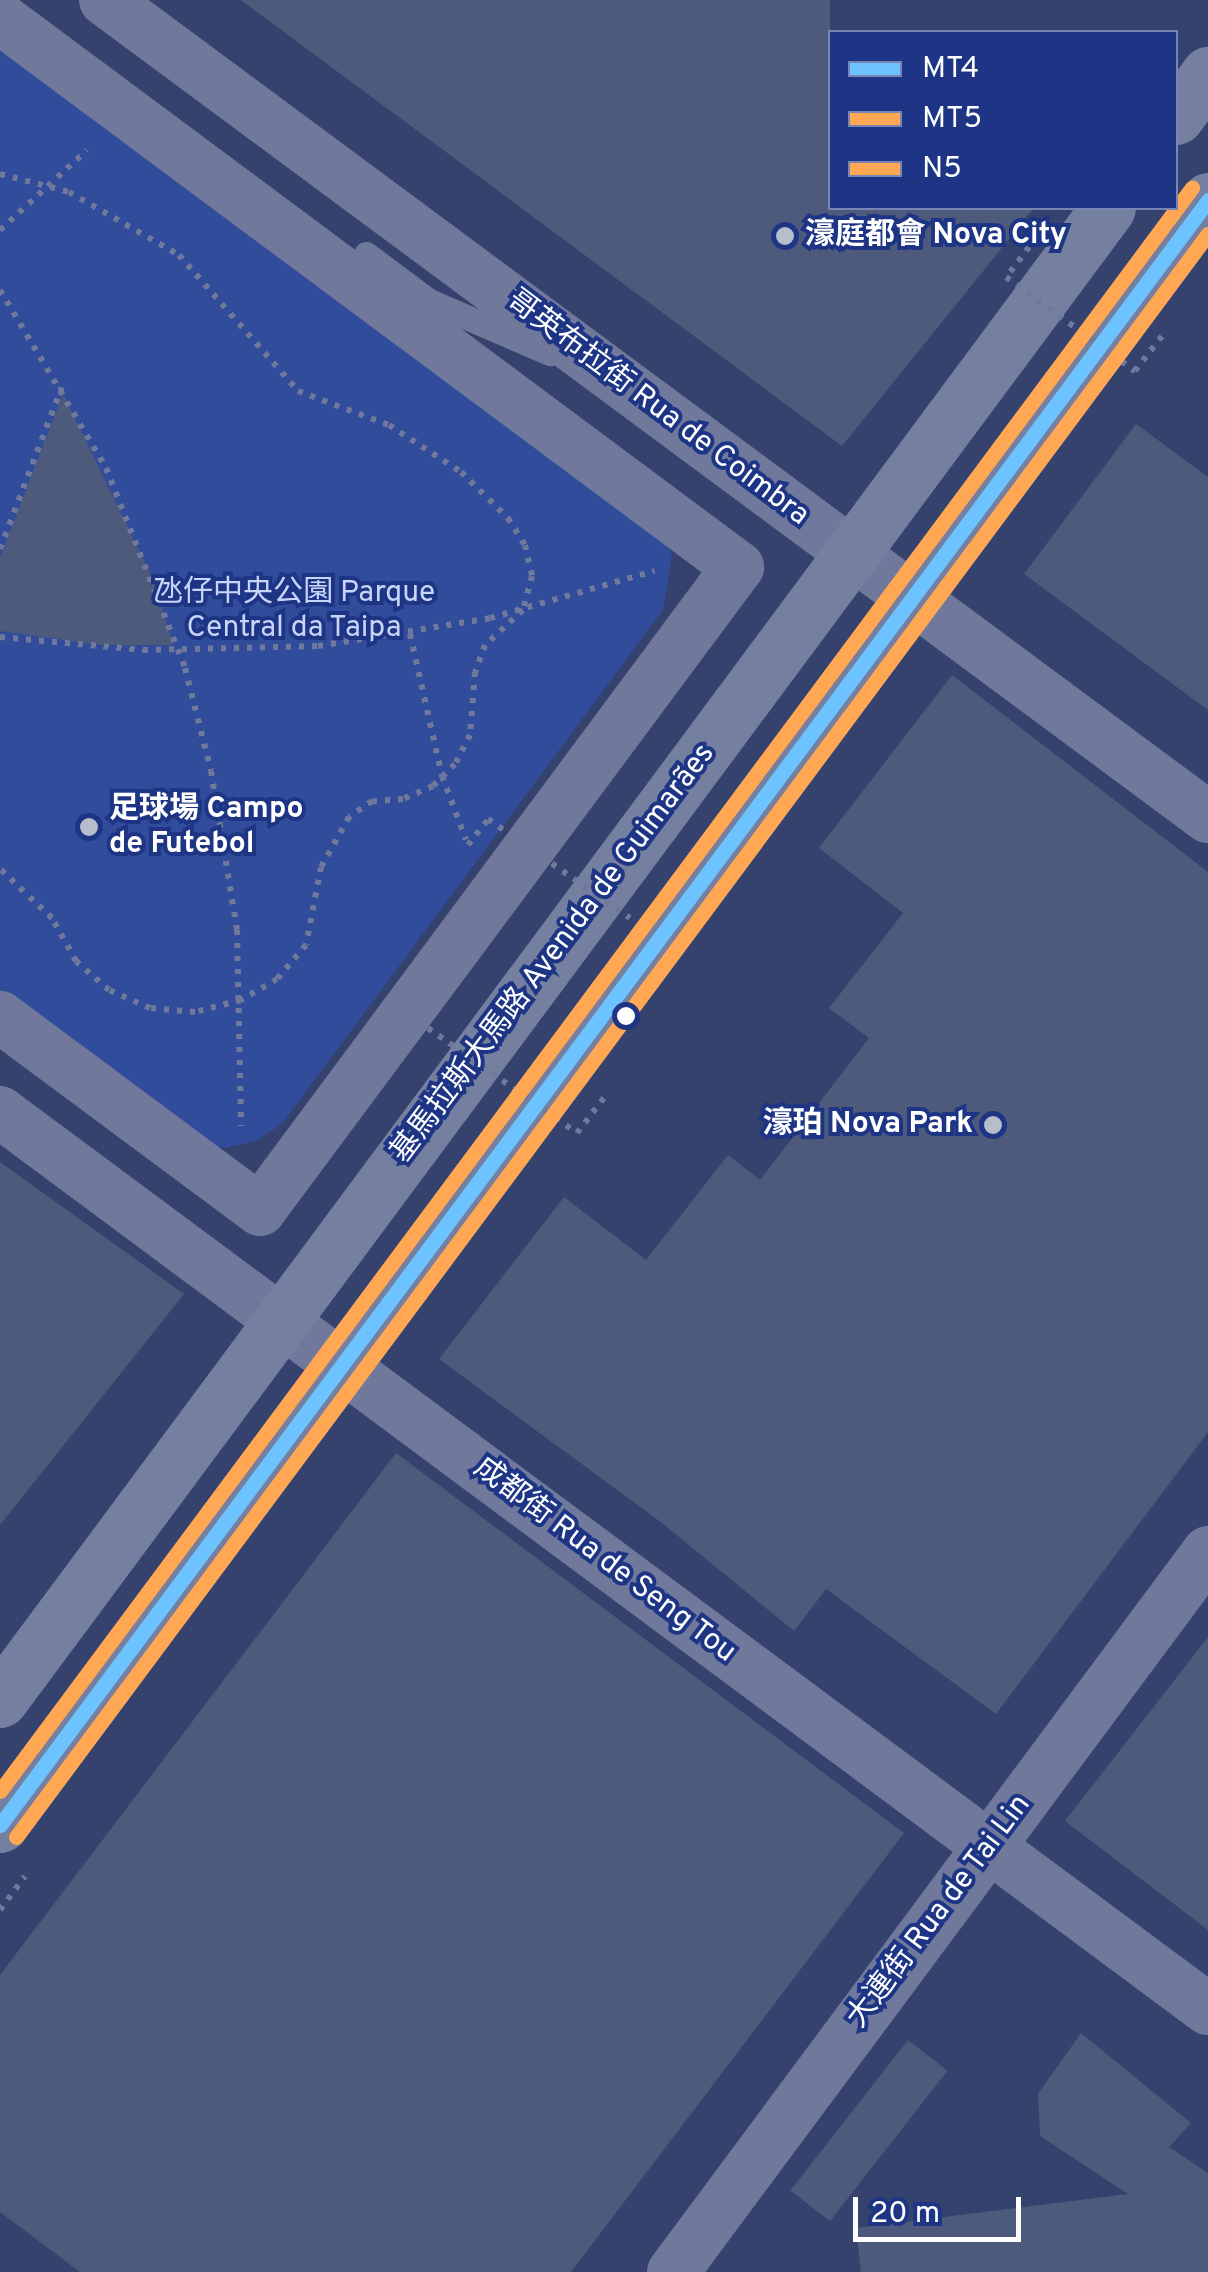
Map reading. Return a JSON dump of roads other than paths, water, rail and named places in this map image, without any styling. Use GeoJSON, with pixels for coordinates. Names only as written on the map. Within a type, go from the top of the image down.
{"type":"FeatureCollection","features":[{"type":"Feature","properties":{"kind":"main road"},"geometry":{"type":"LineString","coordinates":[[1178,115],[1208,74]]}},
{"type":"Feature","properties":{"kind":"main road"},"geometry":{"type":"LineString","coordinates":[[0,1825],[1208,200]]}},
{"type":"Feature","properties":{"kind":"main road","name":"基馬拉斯大馬路 Avenida de Guimarães"},"geometry":{"type":"LineString","coordinates":[[0,1700],[1107,210]]}},
{"type":"Feature","properties":{"kind":"street","name":"哥英布拉街 Rua de Coimbra"},"geometry":{"type":"LineString","coordinates":[[105,0],[1208,817]]}},
{"type":"Feature","properties":{"kind":"street"},"geometry":{"type":"LineString","coordinates":[[0,18],[738,566],[260,1210],[0,1017]]}},
{"type":"Feature","properties":{"kind":"street","name":"成都街 Rua de Seng Tou"},"geometry":{"type":"LineString","coordinates":[[0,1112],[1208,2009]]}},
{"type":"Feature","properties":{"kind":"street","name":"大連街 Rua de Tai Lin"},"geometry":{"type":"LineString","coordinates":[[673,2272],[1208,1552]]}},
{"type":"Feature","properties":{"kind":"lane"},"geometry":{"type":"LineString","coordinates":[[366,254],[429,301],[626,386]]}},
{"type":"Feature","properties":{"kind":"lane"},"geometry":{"type":"LineString","coordinates":[[0,1088],[55,1153]]}},
{"type":"Feature","properties":{"kind":"place","name":"濠庭都會 Nova City"},"geometry":{"type":"Point","coordinates":[785,236]}},
{"type":"Feature","properties":{"kind":"place","name":"足球場 Campo de Futebol"},"geometry":{"type":"Point","coordinates":[89,827]}},
{"type":"Feature","properties":{"kind":"place","name":"濠珀 Nova Park"},"geometry":{"type":"Point","coordinates":[993,1125]}},
{"type":"Feature","properties":{"kind":"park label","name":"氹仔中央公園 Parque Central da Taipa"},"geometry":{"type":"Point","coordinates":[294,611]}}]}
